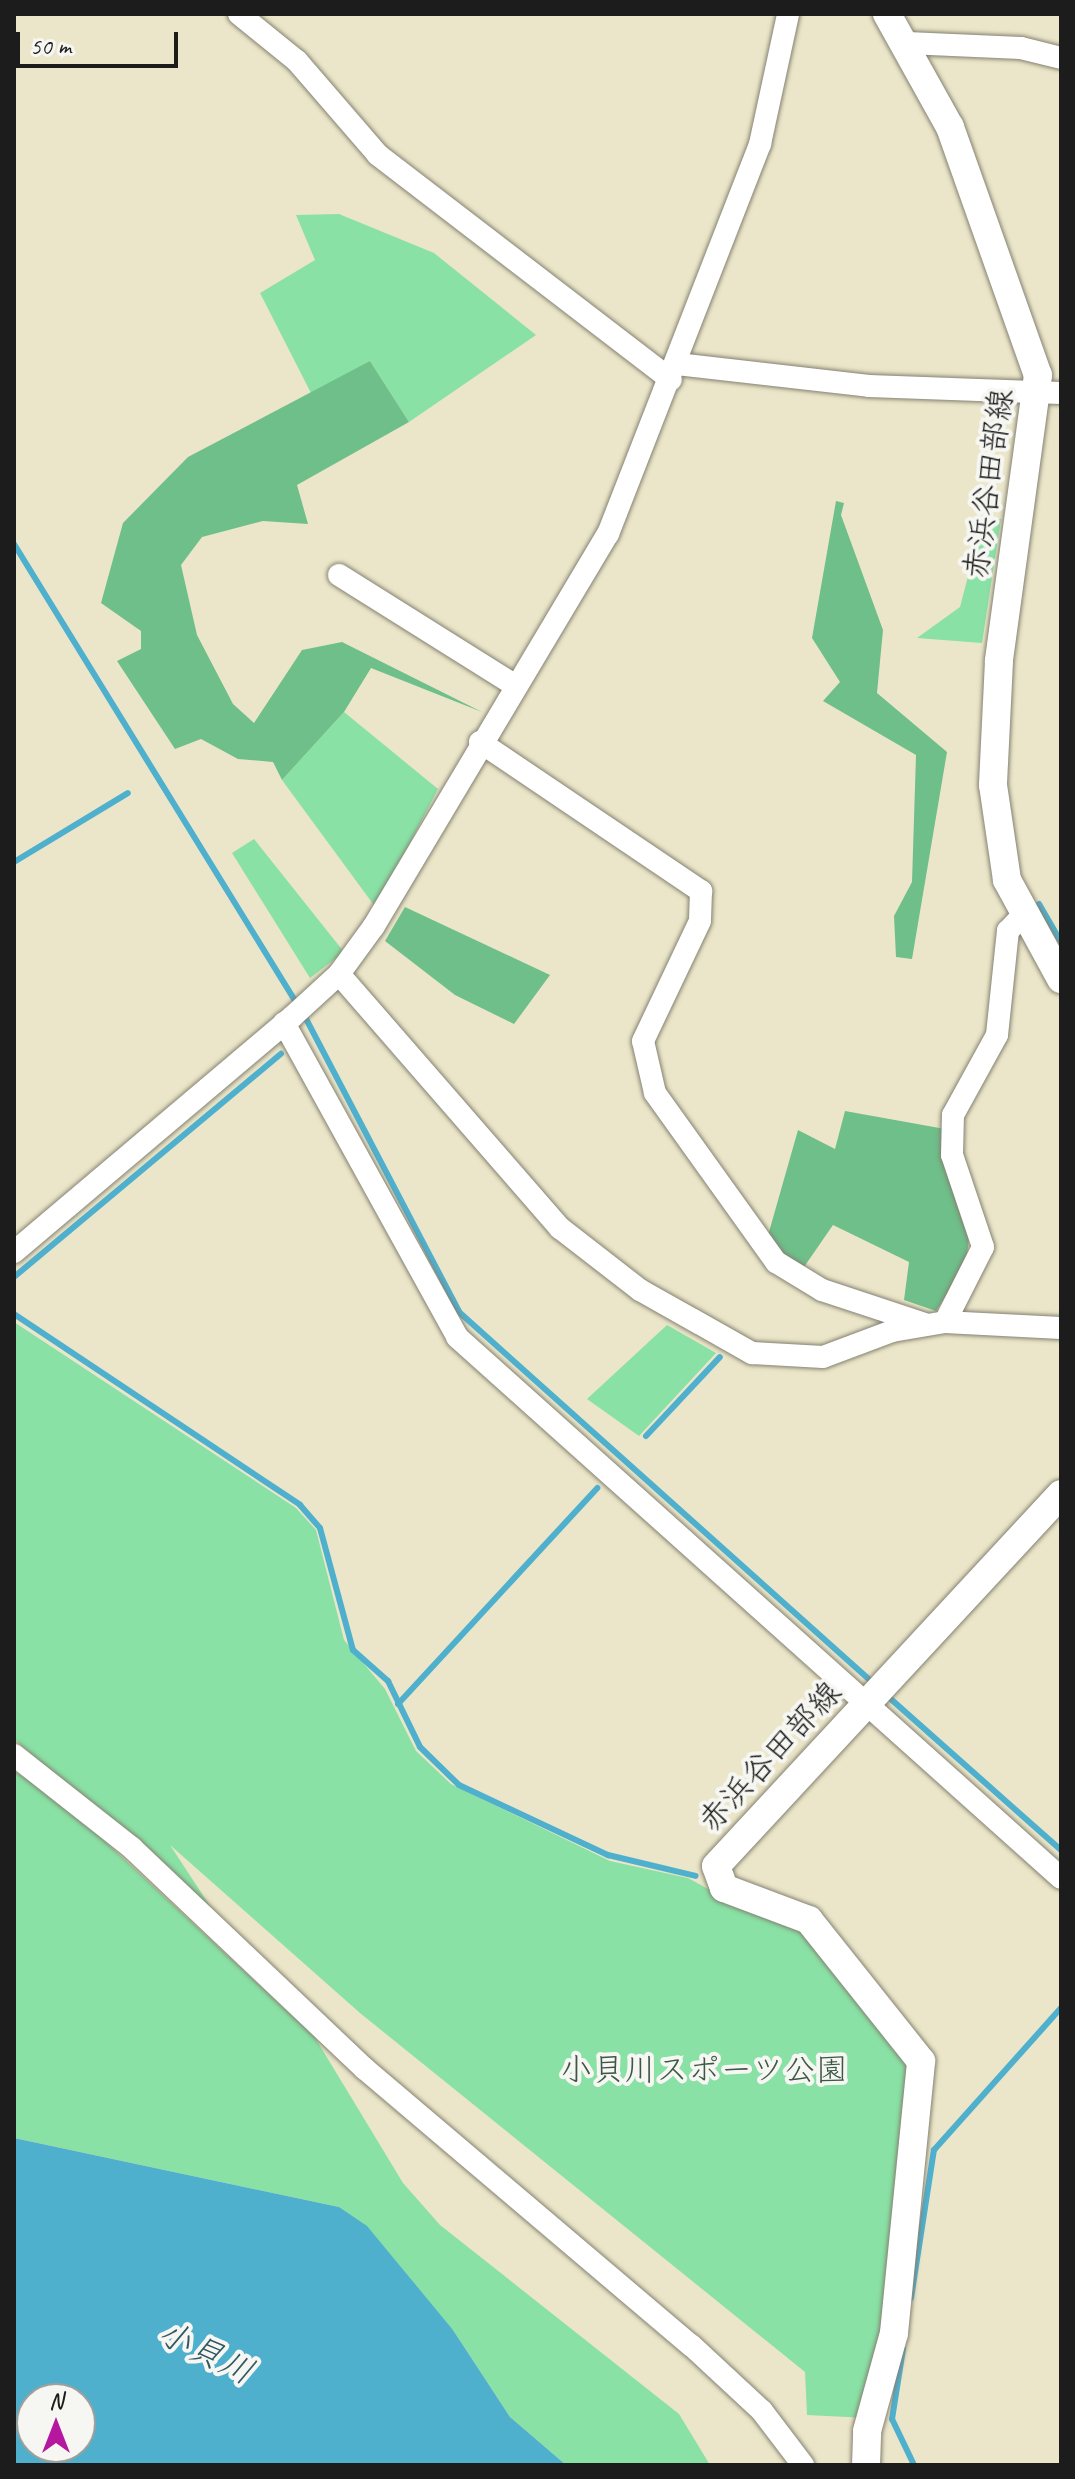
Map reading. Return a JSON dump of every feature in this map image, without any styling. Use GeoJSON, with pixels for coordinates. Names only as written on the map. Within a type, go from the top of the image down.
{"type":"FeatureCollection","features":[{"type":"Feature","properties":{"kind":"main road","name":"赤浜谷田部線"},"geometry":{"type":"LineString","coordinates":[[900,26],[950,127],[1035,360],[1050,392],[994,740],[997,838],[1023,915],[1061,979]]}},
{"type":"Feature","properties":{"kind":"main road","name":"赤浜谷田部線"},"geometry":{"type":"LineString","coordinates":[[866,2465],[867,2431],[894,2333],[921,2061],[809,1920],[735,1893],[716,1872],[875,1693],[1061,1494]]}},
{"type":"Feature","properties":{"kind":"street"},"geometry":{"type":"LineString","coordinates":[[239,14],[297,61],[399,173],[674,372],[869,386],[1050,392]]}},
{"type":"Feature","properties":{"kind":"street"},"geometry":{"type":"LineString","coordinates":[[14,1252],[339,974],[513,684],[608,534],[674,372],[760,144],[788,14]]}},
{"type":"Feature","properties":{"kind":"street"},"geometry":{"type":"LineString","coordinates":[[900,26],[1061,58]]}},
{"type":"Feature","properties":{"kind":"street"},"geometry":{"type":"LineString","coordinates":[[339,575],[513,684]]}},
{"type":"Feature","properties":{"kind":"street"},"geometry":{"type":"LineString","coordinates":[[480,742],[701,891],[700,921],[643,1041],[655,1093],[776,1262],[822,1290],[935,1323],[1061,1328]]}},
{"type":"Feature","properties":{"kind":"street"},"geometry":{"type":"LineString","coordinates":[[339,974],[560,1228],[695,1323],[752,1353],[794,1360],[935,1323],[983,1247],[952,1155],[953,1115],[997,1035],[1008,931],[1023,915]]}},
{"type":"Feature","properties":{"kind":"street"},"geometry":{"type":"LineString","coordinates":[[294,1015],[440,1318],[875,1693],[1061,1878]]}},
{"type":"Feature","properties":{"kind":"street"},"geometry":{"type":"LineString","coordinates":[[14,1755],[132,1848],[365,2069],[691,2345],[762,2411],[803,2465]]}},
{"type":"Feature","properties":{"kind":"green space"},"geometry":{"type":"Polygon","coordinates":[[[339,214],[434,253],[536,335],[409,422],[370,361],[313,397],[260,293],[315,260],[296,215],[339,214]]]}},
{"type":"Feature","properties":{"kind":"green space"},"geometry":{"type":"Polygon","coordinates":[[[370,361],[409,422],[297,485],[308,524],[263,521],[202,537],[181,565],[197,635],[233,704],[254,723],[302,650],[342,642],[482,712],[371,668],[344,712],[282,780],[273,762],[238,759],[201,739],[175,749],[117,661],[141,649],[141,631],[101,603],[123,523],[188,457],[370,361]]]}},
{"type":"Feature","properties":{"kind":"green space"},"geometry":{"type":"Polygon","coordinates":[[[836,501],[844,503],[841,515],[883,630],[877,693],[947,752],[912,959],[896,957],[894,916],[912,882],[916,755],[823,701],[840,682],[812,638],[836,501]]]}},
{"type":"Feature","properties":{"kind":"green space"},"geometry":{"type":"Polygon","coordinates":[[[983,519],[1001,519],[982,643],[917,638],[960,607],[983,519]]]}},
{"type":"Feature","properties":{"kind":"green space"},"geometry":{"type":"Polygon","coordinates":[[[344,712],[438,789],[376,908],[282,780],[344,712]]]}},
{"type":"Feature","properties":{"kind":"green space"},"geometry":{"type":"Polygon","coordinates":[[[254,839],[344,952],[310,978],[232,853],[254,839]]]}},
{"type":"Feature","properties":{"kind":"green space"},"geometry":{"type":"Polygon","coordinates":[[[405,907],[550,975],[514,1024],[455,995],[385,941],[405,907]]]}},
{"type":"Feature","properties":{"kind":"green space"},"geometry":{"type":"Polygon","coordinates":[[[845,1111],[945,1129],[969,1238],[966,1264],[936,1311],[904,1300],[909,1262],[833,1225],[804,1267],[765,1246],[798,1130],[835,1149],[845,1111]]]}},
{"type":"Feature","properties":{"kind":"green space","name":"小貝川スポーツ公園"},"geometry":{"type":"Polygon","coordinates":[[[14,1322],[296,1508],[316,1530],[344,1640],[385,1689],[416,1751],[451,1784],[610,1861],[688,1878],[734,1903],[807,1926],[896,2034],[916,2090],[867,2418],[807,2415],[805,2372],[360,2013],[170,1845],[212,1909],[14,1739],[14,1322]]]}},
{"type":"Feature","properties":{"kind":"green space"},"geometry":{"type":"Polygon","coordinates":[[[667,1325],[716,1353],[639,1436],[587,1399],[667,1325]]]}},
{"type":"Feature","properties":{"kind":"green space"},"geometry":{"type":"Polygon","coordinates":[[[14,1771],[65,1804],[314,2036],[403,2183],[440,2225],[679,2414],[710,2465],[566,2465],[510,2417],[453,2330],[339,2207],[14,2138],[14,1771]]]}},
{"type":"Feature","properties":{"kind":"water","name":"小貝川"},"geometry":{"type":"Polygon","coordinates":[[[14,2138],[339,2207],[367,2226],[453,2330],[510,2417],[566,2465],[14,2465],[14,2138]]]}},
{"type":"Feature","properties":{"kind":"waterway"},"geometry":{"type":"LineString","coordinates":[[14,544],[297,1004]]}},
{"type":"Feature","properties":{"kind":"waterway"},"geometry":{"type":"LineString","coordinates":[[14,862],[128,793]]}},
{"type":"Feature","properties":{"kind":"waterway"},"geometry":{"type":"LineString","coordinates":[[1039,904],[1061,942]]}},
{"type":"Feature","properties":{"kind":"waterway"},"geometry":{"type":"LineString","coordinates":[[303,1013],[459,1312],[873,1683]]}},
{"type":"Feature","properties":{"kind":"waterway"},"geometry":{"type":"LineString","coordinates":[[14,1277],[281,1054]]}},
{"type":"Feature","properties":{"kind":"waterway"},"geometry":{"type":"LineString","coordinates":[[14,1314],[300,1505],[320,1528],[353,1650],[388,1681],[420,1747],[459,1785],[608,1855],[696,1876]]}},
{"type":"Feature","properties":{"kind":"waterway"},"geometry":{"type":"LineString","coordinates":[[646,1436],[720,1357]]}},
{"type":"Feature","properties":{"kind":"waterway"},"geometry":{"type":"LineString","coordinates":[[398,1704],[597,1488]]}},
{"type":"Feature","properties":{"kind":"waterway"},"geometry":{"type":"LineString","coordinates":[[884,1693],[1061,1850]]}},
{"type":"Feature","properties":{"kind":"waterway"},"geometry":{"type":"LineString","coordinates":[[911,2298],[934,2150],[1061,2008]]}},
{"type":"Feature","properties":{"kind":"waterway"},"geometry":{"type":"LineString","coordinates":[[903,2349],[892,2419],[914,2465]]}}]}
